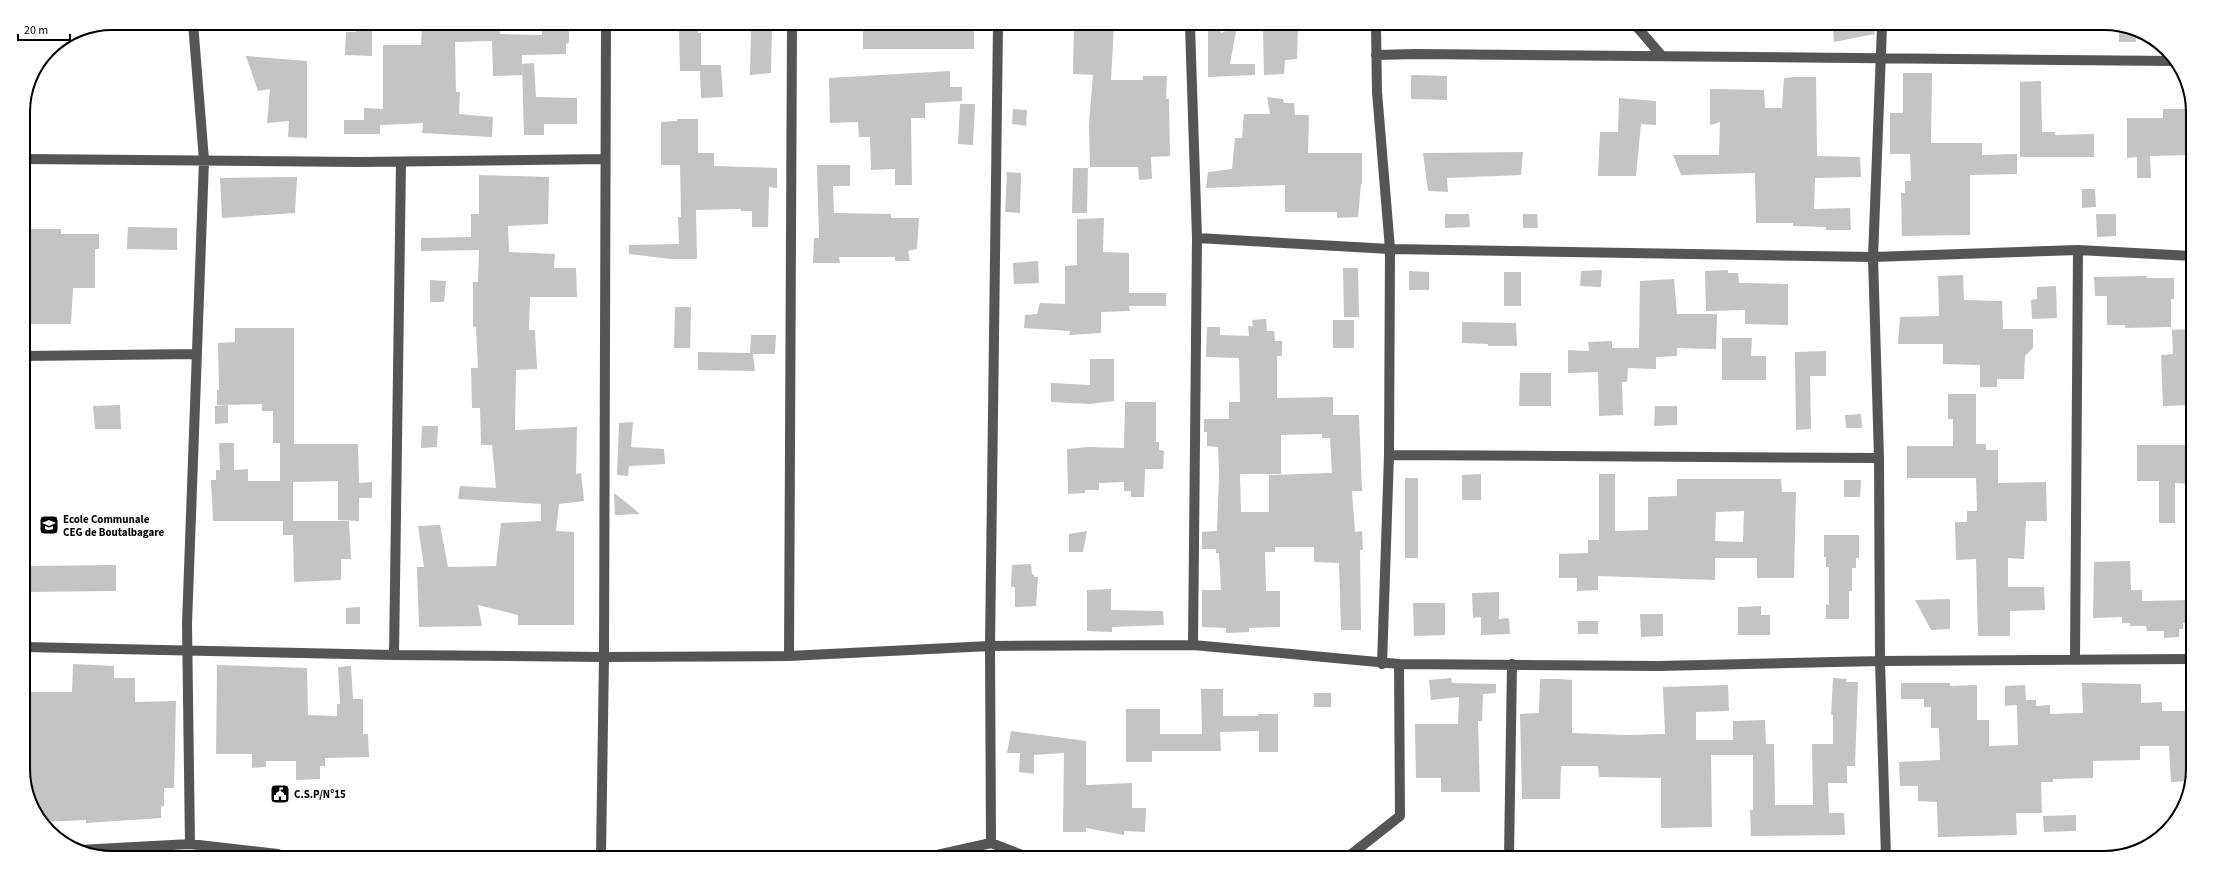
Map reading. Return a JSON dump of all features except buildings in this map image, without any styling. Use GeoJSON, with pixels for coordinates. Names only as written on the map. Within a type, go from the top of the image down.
{"type":"FeatureCollection","features":[{"type":"Feature","properties":{"kind":"street"},"geometry":{"type":"LineString","coordinates":[[190,844],[187,651],[196,354],[204,160],[193,30]]}},
{"type":"Feature","properties":{"kind":"street"},"geometry":{"type":"LineString","coordinates":[[601,851],[604,657],[606,30]]}},
{"type":"Feature","properties":{"kind":"street"},"geometry":{"type":"LineString","coordinates":[[788,656],[792,30]]}},
{"type":"Feature","properties":{"kind":"street"},"geometry":{"type":"LineString","coordinates":[[991,842],[990,646],[998,30]]}},
{"type":"Feature","properties":{"kind":"street"},"geometry":{"type":"LineString","coordinates":[[1190,30],[1197,238],[1193,645]]}},
{"type":"Feature","properties":{"kind":"street"},"geometry":{"type":"LineString","coordinates":[[1376,30],[1376,55],[1390,249],[1390,454],[1382,664]]}},
{"type":"Feature","properties":{"kind":"street"},"geometry":{"type":"LineString","coordinates":[[1640,30],[1662,56]]}},
{"type":"Feature","properties":{"kind":"street"},"geometry":{"type":"LineString","coordinates":[[1882,30],[1873,257],[1879,458],[1880,660],[1886,851]]}},
{"type":"Feature","properties":{"kind":"street"},"geometry":{"type":"LineString","coordinates":[[1376,55],[1415,54],[2168,61]]}},
{"type":"Feature","properties":{"kind":"street"},"geometry":{"type":"LineString","coordinates":[[30,158],[401,162],[605,159]]}},
{"type":"Feature","properties":{"kind":"street"},"geometry":{"type":"LineString","coordinates":[[394,655],[401,162]]}},
{"type":"Feature","properties":{"kind":"street"},"geometry":{"type":"LineString","coordinates":[[1197,238],[1390,249],[1873,257],[2078,250],[2186,256]]}},
{"type":"Feature","properties":{"kind":"street"},"geometry":{"type":"LineString","coordinates":[[2075,658],[2078,250]]}},
{"type":"Feature","properties":{"kind":"street"},"geometry":{"type":"LineString","coordinates":[[30,356],[196,354]]}},
{"type":"Feature","properties":{"kind":"street"},"geometry":{"type":"LineString","coordinates":[[1390,454],[1879,458]]}},
{"type":"Feature","properties":{"kind":"street"},"geometry":{"type":"LineString","coordinates":[[30,647],[394,655],[604,657],[788,656],[990,646],[1193,645],[1382,664],[1658,666],[1880,660],[2075,658],[2186,659]]}},
{"type":"Feature","properties":{"kind":"street"},"geometry":{"type":"LineString","coordinates":[[1355,851],[1400,816],[1398,664]]}},
{"type":"Feature","properties":{"kind":"street"},"geometry":{"type":"LineString","coordinates":[[1509,851],[1512,664]]}},
{"type":"Feature","properties":{"kind":"street"},"geometry":{"type":"LineString","coordinates":[[954,851],[991,842],[1012,851]]}},
{"type":"Feature","properties":{"kind":"street"},"geometry":{"type":"LineString","coordinates":[[96,849],[190,844],[252,851]]}},
{"type":"Feature","properties":{"kind":"place","name":"Ecole Communale CEG de Boutalbagare"},"geometry":{"type":"Point","coordinates":[49,525]}},
{"type":"Feature","properties":{"kind":"place","name":"C.S.P/N°15"},"geometry":{"type":"Point","coordinates":[280,794]}}]}
